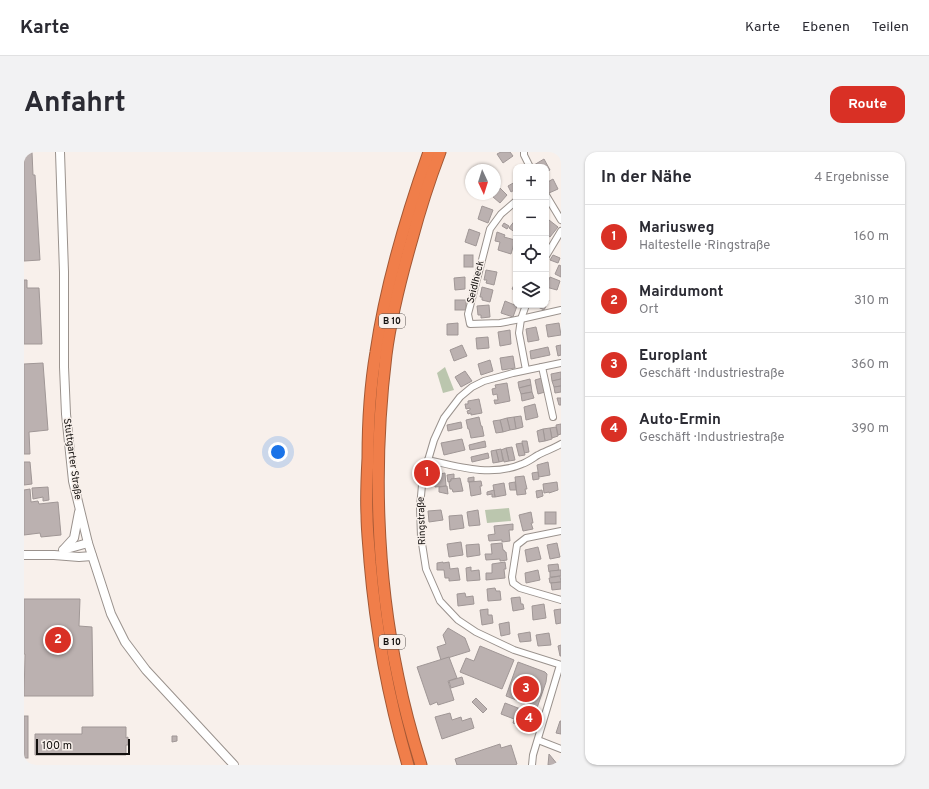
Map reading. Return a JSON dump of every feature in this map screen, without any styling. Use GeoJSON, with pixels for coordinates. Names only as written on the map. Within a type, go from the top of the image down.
{"type":"FeatureCollection","features":[{"type":"Feature","properties":{"kind":"highway","name":"B 10"},"geometry":{"type":"LineString","coordinates":[[408,765],[384,668],[372,589],[367,516],[368,422],[376,352],[390,276],[407,215],[429,152]]}},
{"type":"Feature","properties":{"kind":"highway","name":"B 10"},"geometry":{"type":"LineString","coordinates":[[421,765],[408,723],[390,635],[384,587],[378,474],[380,422],[386,354],[394,307],[401,276],[429,180],[440,152]]}},
{"type":"Feature","properties":{"kind":"main road","name":"Stuttgarter Straße"},"geometry":{"type":"LineString","coordinates":[[60,152],[64,272],[64,368],[66,414],[74,481],[88,543],[111,614],[125,642],[146,670],[234,765]]}},
{"type":"Feature","properties":{"kind":"main road"},"geometry":{"type":"LineString","coordinates":[[54,555],[64,549],[74,538],[80,510]]}},
{"type":"Feature","properties":{"kind":"main road"},"geometry":{"type":"LineString","coordinates":[[64,549],[88,543]]}},
{"type":"Feature","properties":{"kind":"main road"},"geometry":{"type":"LineString","coordinates":[[24,555],[92,556]]}},
{"type":"Feature","properties":{"kind":"street"},"geometry":{"type":"LineString","coordinates":[[524,152],[528,164]]}},
{"type":"Feature","properties":{"kind":"street"},"geometry":{"type":"LineString","coordinates":[[549,200],[561,220]]}},
{"type":"Feature","properties":{"kind":"street","name":"Seidlheck"},"geometry":{"type":"LineString","coordinates":[[513,204],[501,214],[490,229],[468,314],[470,324],[500,323],[521,319]]}},
{"type":"Feature","properties":{"kind":"street"},"geometry":{"type":"LineString","coordinates":[[549,251],[561,231]]}},
{"type":"Feature","properties":{"kind":"street"},"geometry":{"type":"LineString","coordinates":[[525,308],[521,319],[519,334],[526,370]]}},
{"type":"Feature","properties":{"kind":"street"},"geometry":{"type":"LineString","coordinates":[[521,319],[561,310]]}},
{"type":"Feature","properties":{"kind":"street","name":"Ringstraße"},"geometry":{"type":"LineString","coordinates":[[561,362],[484,381],[472,387],[460,397],[444,418],[434,440],[422,485],[420,507],[421,537],[426,569],[440,601],[458,620],[476,632],[514,650],[561,665]]}},
{"type":"Feature","properties":{"kind":"street"},"geometry":{"type":"LineString","coordinates":[[542,367],[553,418]]}},
{"type":"Feature","properties":{"kind":"street"},"geometry":{"type":"LineString","coordinates":[[428,460],[470,469],[490,471],[502,470],[524,464],[561,444]]}},
{"type":"Feature","properties":{"kind":"street"},"geometry":{"type":"LineString","coordinates":[[561,531],[526,538],[517,545],[512,577],[513,583],[520,588],[561,600]]}},
{"type":"Feature","properties":{"kind":"street"},"geometry":{"type":"LineString","coordinates":[[532,765],[533,756],[561,665]]}},
{"type":"Feature","properties":{"kind":"street"},"geometry":{"type":"LineString","coordinates":[[538,740],[561,749]]}},
{"type":"Feature","properties":{"kind":"green space"},"geometry":{"type":"Polygon","coordinates":[[[445,367],[454,390],[443,393],[437,373],[445,367]]]}},
{"type":"Feature","properties":{"kind":"green space"},"geometry":{"type":"Polygon","coordinates":[[[509,508],[511,521],[487,523],[485,510],[509,508]]]}},
{"type":"Feature","properties":{"kind":"building"},"geometry":{"type":"Polygon","coordinates":[[[24,152],[32,152],[33,175],[35,175],[40,260],[24,261],[24,152]]]}},
{"type":"Feature","properties":{"kind":"building"},"geometry":{"type":"Polygon","coordinates":[[[501,152],[510,152],[513,156],[503,163],[497,154],[501,152]]]}},
{"type":"Feature","properties":{"kind":"building"},"geometry":{"type":"Polygon","coordinates":[[[544,159],[547,164],[536,164],[544,159]]]}},
{"type":"Feature","properties":{"kind":"building"},"geometry":{"type":"Polygon","coordinates":[[[553,179],[558,189],[549,193],[549,181],[553,179]]]}},
{"type":"Feature","properties":{"kind":"building"},"geometry":{"type":"Polygon","coordinates":[[[513,183],[513,191],[511,192],[508,186],[513,183]]]}},
{"type":"Feature","properties":{"kind":"building"},"geometry":{"type":"Polygon","coordinates":[[[501,189],[507,195],[500,203],[496,200],[501,200],[501,189]]]}},
{"type":"Feature","properties":{"kind":"building"},"geometry":{"type":"Polygon","coordinates":[[[482,206],[493,210],[488,223],[478,219],[482,206]]]}},
{"type":"Feature","properties":{"kind":"building"},"geometry":{"type":"Polygon","coordinates":[[[549,220],[558,227],[550,237],[549,236],[549,220]]]}},
{"type":"Feature","properties":{"kind":"building"},"geometry":{"type":"Polygon","coordinates":[[[504,223],[509,226],[507,229],[502,226],[504,223]]]}},
{"type":"Feature","properties":{"kind":"building"},"geometry":{"type":"Polygon","coordinates":[[[513,223],[513,231],[509,228],[513,223]]]}},
{"type":"Feature","properties":{"kind":"building"},"geometry":{"type":"Polygon","coordinates":[[[469,229],[480,233],[476,246],[465,242],[469,229]]]}},
{"type":"Feature","properties":{"kind":"building"},"geometry":{"type":"Polygon","coordinates":[[[497,232],[505,235],[504,237],[513,239],[511,254],[498,250],[500,242],[495,241],[497,232]]]}},
{"type":"Feature","properties":{"kind":"building"},"geometry":{"type":"Polygon","coordinates":[[[464,255],[473,255],[473,267],[464,267],[464,255]]]}},
{"type":"Feature","properties":{"kind":"building"},"geometry":{"type":"Polygon","coordinates":[[[553,255],[560,258],[558,263],[550,260],[553,255]]]}},
{"type":"Feature","properties":{"kind":"building"},"geometry":{"type":"Polygon","coordinates":[[[559,265],[561,266],[561,277],[555,274],[559,265]]]}},
{"type":"Feature","properties":{"kind":"building"},"geometry":{"type":"Polygon","coordinates":[[[486,270],[497,272],[494,285],[486,283],[487,280],[484,280],[486,270]]]}},
{"type":"Feature","properties":{"kind":"building"},"geometry":{"type":"Polygon","coordinates":[[[465,277],[465,289],[455,290],[454,278],[465,277]]]}},
{"type":"Feature","properties":{"kind":"building"},"geometry":{"type":"Polygon","coordinates":[[[550,277],[560,281],[557,290],[549,288],[550,277]]]}},
{"type":"Feature","properties":{"kind":"building"},"geometry":{"type":"Polygon","coordinates":[[[24,280],[27,280],[27,288],[39,288],[42,344],[24,344],[24,280]]]}},
{"type":"Feature","properties":{"kind":"building"},"geometry":{"type":"Polygon","coordinates":[[[482,287],[493,290],[490,302],[482,300],[482,297],[480,297],[482,287]]]}},
{"type":"Feature","properties":{"kind":"building"},"geometry":{"type":"Polygon","coordinates":[[[455,300],[466,300],[466,310],[455,310],[455,300]]]}},
{"type":"Feature","properties":{"kind":"building"},"geometry":{"type":"Polygon","coordinates":[[[505,301],[513,304],[513,308],[516,308],[513,317],[501,313],[505,301]]]}},
{"type":"Feature","properties":{"kind":"building"},"geometry":{"type":"Polygon","coordinates":[[[489,305],[490,317],[481,318],[481,315],[478,315],[477,306],[489,305]]]}},
{"type":"Feature","properties":{"kind":"building"},"geometry":{"type":"Polygon","coordinates":[[[458,323],[458,335],[447,335],[447,324],[458,323]]]}},
{"type":"Feature","properties":{"kind":"building"},"geometry":{"type":"Polygon","coordinates":[[[559,323],[561,335],[548,337],[546,325],[559,323]]]}},
{"type":"Feature","properties":{"kind":"building"},"geometry":{"type":"Polygon","coordinates":[[[536,327],[539,340],[528,342],[526,329],[536,327]]]}},
{"type":"Feature","properties":{"kind":"building"},"geometry":{"type":"Polygon","coordinates":[[[510,330],[511,344],[500,346],[498,332],[510,330]]]}},
{"type":"Feature","properties":{"kind":"building"},"geometry":{"type":"Polygon","coordinates":[[[488,337],[489,348],[477,349],[476,338],[488,337]]]}},
{"type":"Feature","properties":{"kind":"building"},"geometry":{"type":"Polygon","coordinates":[[[462,345],[467,356],[454,361],[450,350],[462,345]]]}},
{"type":"Feature","properties":{"kind":"building"},"geometry":{"type":"Polygon","coordinates":[[[561,345],[561,355],[558,356],[556,346],[561,345]]]}},
{"type":"Feature","properties":{"kind":"building"},"geometry":{"type":"Polygon","coordinates":[[[548,347],[550,355],[531,359],[530,351],[548,347]]]}},
{"type":"Feature","properties":{"kind":"building"},"geometry":{"type":"Polygon","coordinates":[[[513,356],[515,368],[502,370],[500,358],[513,356]]]}},
{"type":"Feature","properties":{"kind":"building"},"geometry":{"type":"Polygon","coordinates":[[[490,360],[493,371],[481,375],[478,364],[490,360]]]}},
{"type":"Feature","properties":{"kind":"building"},"geometry":{"type":"Polygon","coordinates":[[[43,363],[48,430],[29,432],[30,454],[24,454],[24,364],[43,363]]]}},
{"type":"Feature","properties":{"kind":"building"},"geometry":{"type":"Polygon","coordinates":[[[465,371],[472,381],[461,387],[455,377],[465,371]]]}},
{"type":"Feature","properties":{"kind":"building"},"geometry":{"type":"Polygon","coordinates":[[[561,372],[561,379],[552,381],[551,374],[561,372]]]}},
{"type":"Feature","properties":{"kind":"building"},"geometry":{"type":"Polygon","coordinates":[[[542,378],[545,392],[538,394],[535,380],[542,378]]]}},
{"type":"Feature","properties":{"kind":"building"},"geometry":{"type":"Polygon","coordinates":[[[530,379],[531,385],[519,388],[518,382],[530,379]]]}},
{"type":"Feature","properties":{"kind":"building"},"geometry":{"type":"Polygon","coordinates":[[[561,379],[561,386],[554,387],[552,381],[561,379]]]}},
{"type":"Feature","properties":{"kind":"building"},"geometry":{"type":"Polygon","coordinates":[[[507,383],[510,401],[495,404],[494,400],[498,400],[497,394],[493,395],[492,389],[496,388],[495,385],[507,383]]]}},
{"type":"Feature","properties":{"kind":"building"},"geometry":{"type":"Polygon","coordinates":[[[531,385],[532,392],[521,394],[519,388],[531,385]]]}},
{"type":"Feature","properties":{"kind":"building"},"geometry":{"type":"Polygon","coordinates":[[[561,386],[561,392],[555,393],[554,387],[561,386]]]}},
{"type":"Feature","properties":{"kind":"building"},"geometry":{"type":"Polygon","coordinates":[[[532,392],[534,398],[522,401],[521,394],[532,392]]]}},
{"type":"Feature","properties":{"kind":"building"},"geometry":{"type":"Polygon","coordinates":[[[557,398],[561,398],[561,405],[559,405],[557,398]]]}},
{"type":"Feature","properties":{"kind":"building"},"geometry":{"type":"Polygon","coordinates":[[[479,399],[482,413],[471,415],[471,413],[468,414],[467,411],[470,410],[470,408],[466,409],[465,404],[468,404],[468,401],[479,399]]]}},
{"type":"Feature","properties":{"kind":"building"},"geometry":{"type":"Polygon","coordinates":[[[535,404],[538,417],[526,420],[524,407],[535,404]]]}},
{"type":"Feature","properties":{"kind":"building"},"geometry":{"type":"Polygon","coordinates":[[[521,416],[523,427],[516,429],[514,417],[521,416]]]}},
{"type":"Feature","properties":{"kind":"building"},"geometry":{"type":"Polygon","coordinates":[[[479,417],[484,436],[471,438],[466,420],[479,417]]]}},
{"type":"Feature","properties":{"kind":"building"},"geometry":{"type":"Polygon","coordinates":[[[514,417],[516,429],[510,430],[507,418],[514,417]]]}},
{"type":"Feature","properties":{"kind":"building"},"geometry":{"type":"Polygon","coordinates":[[[507,418],[510,430],[503,432],[500,420],[507,418]]]}},
{"type":"Feature","properties":{"kind":"building"},"geometry":{"type":"Polygon","coordinates":[[[500,420],[503,432],[496,433],[493,421],[500,420]]]}},
{"type":"Feature","properties":{"kind":"building"},"geometry":{"type":"Polygon","coordinates":[[[461,422],[462,428],[448,431],[447,425],[461,422]]]}},
{"type":"Feature","properties":{"kind":"building"},"geometry":{"type":"Polygon","coordinates":[[[561,424],[561,434],[558,435],[556,425],[561,424]]]}},
{"type":"Feature","properties":{"kind":"building"},"geometry":{"type":"Polygon","coordinates":[[[556,427],[558,436],[552,438],[550,428],[556,427]]]}},
{"type":"Feature","properties":{"kind":"building"},"geometry":{"type":"Polygon","coordinates":[[[550,428],[552,439],[545,441],[543,429],[550,428]]]}},
{"type":"Feature","properties":{"kind":"building"},"geometry":{"type":"Polygon","coordinates":[[[543,429],[545,441],[539,442],[537,431],[543,429]]]}},
{"type":"Feature","properties":{"kind":"building"},"geometry":{"type":"Polygon","coordinates":[[[462,439],[465,450],[444,455],[441,443],[462,439]]]}},
{"type":"Feature","properties":{"kind":"building"},"geometry":{"type":"Polygon","coordinates":[[[485,441],[486,447],[470,450],[469,445],[485,441]]]}},
{"type":"Feature","properties":{"kind":"building"},"geometry":{"type":"Polygon","coordinates":[[[522,441],[527,441],[529,452],[524,453],[522,441]]]}},
{"type":"Feature","properties":{"kind":"building"},"geometry":{"type":"Polygon","coordinates":[[[522,443],[525,455],[519,456],[516,444],[522,443]]]}},
{"type":"Feature","properties":{"kind":"building"},"geometry":{"type":"Polygon","coordinates":[[[512,447],[515,460],[509,461],[506,448],[512,447]]]}},
{"type":"Feature","properties":{"kind":"building"},"geometry":{"type":"Polygon","coordinates":[[[506,448],[509,461],[504,462],[501,450],[506,448]]]}},
{"type":"Feature","properties":{"kind":"building"},"geometry":{"type":"Polygon","coordinates":[[[501,449],[503,461],[499,462],[496,450],[501,449]]]}},
{"type":"Feature","properties":{"kind":"building"},"geometry":{"type":"Polygon","coordinates":[[[496,450],[499,462],[493,463],[491,451],[496,450]]]}},
{"type":"Feature","properties":{"kind":"building"},"geometry":{"type":"Polygon","coordinates":[[[488,453],[489,458],[472,462],[471,457],[488,453]]]}},
{"type":"Feature","properties":{"kind":"building"},"geometry":{"type":"Polygon","coordinates":[[[24,462],[30,462],[32,484],[24,485],[24,462]]]}},
{"type":"Feature","properties":{"kind":"building"},"geometry":{"type":"Polygon","coordinates":[[[548,462],[550,475],[539,477],[537,465],[548,462]]]}},
{"type":"Feature","properties":{"kind":"building"},"geometry":{"type":"Polygon","coordinates":[[[538,472],[539,479],[533,480],[532,473],[538,472]]]}},
{"type":"Feature","properties":{"kind":"building"},"geometry":{"type":"Polygon","coordinates":[[[445,473],[446,486],[435,487],[434,475],[445,473]]]}},
{"type":"Feature","properties":{"kind":"building"},"geometry":{"type":"Polygon","coordinates":[[[454,474],[454,479],[451,479],[451,481],[448,482],[447,475],[454,474]]]}},
{"type":"Feature","properties":{"kind":"building"},"geometry":{"type":"Polygon","coordinates":[[[524,476],[527,489],[525,489],[526,494],[517,495],[515,477],[524,476]]]}},
{"type":"Feature","properties":{"kind":"building"},"geometry":{"type":"Polygon","coordinates":[[[474,477],[474,481],[468,482],[468,478],[474,477]]]}},
{"type":"Feature","properties":{"kind":"building"},"geometry":{"type":"Polygon","coordinates":[[[460,478],[463,491],[453,492],[452,489],[450,489],[449,482],[451,479],[460,478]]]}},
{"type":"Feature","properties":{"kind":"building"},"geometry":{"type":"Polygon","coordinates":[[[481,481],[481,494],[471,496],[469,482],[481,481]]]}},
{"type":"Feature","properties":{"kind":"building"},"geometry":{"type":"Polygon","coordinates":[[[515,482],[516,490],[510,490],[509,483],[515,482]]]}},
{"type":"Feature","properties":{"kind":"building"},"geometry":{"type":"Polygon","coordinates":[[[557,482],[558,490],[544,493],[543,484],[557,482]]]}},
{"type":"Feature","properties":{"kind":"building"},"geometry":{"type":"Polygon","coordinates":[[[504,483],[506,495],[495,497],[493,485],[504,483]]]}},
{"type":"Feature","properties":{"kind":"building"},"geometry":{"type":"Polygon","coordinates":[[[447,486],[448,494],[439,492],[439,487],[447,486]]]}},
{"type":"Feature","properties":{"kind":"building"},"geometry":{"type":"Polygon","coordinates":[[[48,487],[49,500],[43,501],[43,497],[33,499],[32,488],[48,487]]]}},
{"type":"Feature","properties":{"kind":"building"},"geometry":{"type":"Polygon","coordinates":[[[30,489],[31,502],[38,501],[39,504],[58,502],[61,535],[41,537],[40,533],[24,535],[24,490],[30,489]]]}},
{"type":"Feature","properties":{"kind":"building"},"geometry":{"type":"Polygon","coordinates":[[[494,490],[495,497],[492,497],[492,494],[487,495],[487,492],[494,490]]]}},
{"type":"Feature","properties":{"kind":"building"},"geometry":{"type":"Polygon","coordinates":[[[542,490],[543,496],[537,498],[536,491],[542,490]]]}},
{"type":"Feature","properties":{"kind":"building"},"geometry":{"type":"Polygon","coordinates":[[[441,510],[443,520],[429,522],[428,511],[441,510]]]}},
{"type":"Feature","properties":{"kind":"building"},"geometry":{"type":"Polygon","coordinates":[[[478,510],[480,525],[469,526],[467,512],[478,510]]]}},
{"type":"Feature","properties":{"kind":"building"},"geometry":{"type":"Polygon","coordinates":[[[531,512],[533,523],[531,523],[533,529],[523,531],[519,515],[531,512]]]}},
{"type":"Feature","properties":{"kind":"building"},"geometry":{"type":"Polygon","coordinates":[[[545,512],[556,512],[556,524],[545,524],[545,512]]]}},
{"type":"Feature","properties":{"kind":"building"},"geometry":{"type":"Polygon","coordinates":[[[462,515],[464,528],[450,530],[449,516],[462,515]]]}},
{"type":"Feature","properties":{"kind":"building"},"geometry":{"type":"Polygon","coordinates":[[[513,524],[513,530],[509,530],[510,541],[489,541],[488,535],[495,534],[494,526],[513,524]]]}},
{"type":"Feature","properties":{"kind":"building"},"geometry":{"type":"Polygon","coordinates":[[[461,542],[463,555],[449,557],[447,544],[461,542]]]}},
{"type":"Feature","properties":{"kind":"building"},"geometry":{"type":"Polygon","coordinates":[[[502,543],[503,550],[506,552],[507,560],[486,560],[485,554],[492,554],[491,544],[502,543]]]}},
{"type":"Feature","properties":{"kind":"building"},"geometry":{"type":"Polygon","coordinates":[[[557,543],[560,557],[550,559],[547,545],[557,543]]]}},
{"type":"Feature","properties":{"kind":"building"},"geometry":{"type":"Polygon","coordinates":[[[479,544],[480,555],[467,557],[466,545],[479,544]]]}},
{"type":"Feature","properties":{"kind":"building"},"geometry":{"type":"Polygon","coordinates":[[[538,547],[541,559],[527,562],[525,550],[538,547]]]}},
{"type":"Feature","properties":{"kind":"building"},"geometry":{"type":"Polygon","coordinates":[[[449,562],[450,569],[458,568],[460,580],[449,581],[449,578],[445,578],[444,570],[437,570],[437,563],[449,562]]]}},
{"type":"Feature","properties":{"kind":"building"},"geometry":{"type":"Polygon","coordinates":[[[505,562],[505,578],[486,580],[486,573],[492,573],[492,564],[505,562]]]}},
{"type":"Feature","properties":{"kind":"building"},"geometry":{"type":"Polygon","coordinates":[[[558,564],[559,570],[549,572],[548,565],[558,564]]]}},
{"type":"Feature","properties":{"kind":"building"},"geometry":{"type":"Polygon","coordinates":[[[471,567],[471,571],[479,570],[480,580],[467,581],[466,568],[471,567]]]}},
{"type":"Feature","properties":{"kind":"building"},"geometry":{"type":"Polygon","coordinates":[[[538,570],[540,580],[526,583],[525,573],[538,570]]]}},
{"type":"Feature","properties":{"kind":"building"},"geometry":{"type":"Polygon","coordinates":[[[561,570],[561,576],[550,577],[550,571],[561,570]]]}},
{"type":"Feature","properties":{"kind":"building"},"geometry":{"type":"Polygon","coordinates":[[[560,576],[561,582],[550,583],[549,578],[560,576]]]}},
{"type":"Feature","properties":{"kind":"building"},"geometry":{"type":"Polygon","coordinates":[[[561,582],[561,589],[552,590],[551,583],[561,582]]]}},
{"type":"Feature","properties":{"kind":"building"},"geometry":{"type":"Polygon","coordinates":[[[495,588],[496,591],[500,591],[501,600],[488,601],[487,589],[495,588]]]}},
{"type":"Feature","properties":{"kind":"building"},"geometry":{"type":"Polygon","coordinates":[[[465,593],[466,597],[473,596],[474,604],[458,606],[457,594],[465,593]]]}},
{"type":"Feature","properties":{"kind":"building"},"geometry":{"type":"Polygon","coordinates":[[[520,597],[521,604],[523,604],[524,609],[513,611],[511,598],[520,597]]]}},
{"type":"Feature","properties":{"kind":"building"},"geometry":{"type":"Polygon","coordinates":[[[24,599],[80,599],[79,626],[92,627],[93,696],[24,696],[24,599]]]}},
{"type":"Feature","properties":{"kind":"building"},"geometry":{"type":"Polygon","coordinates":[[[544,604],[546,618],[533,620],[532,606],[544,604]]]}},
{"type":"Feature","properties":{"kind":"building"},"geometry":{"type":"Polygon","coordinates":[[[488,609],[488,615],[492,615],[493,623],[482,625],[480,610],[488,609]]]}},
{"type":"Feature","properties":{"kind":"building"},"geometry":{"type":"Polygon","coordinates":[[[561,609],[561,623],[556,624],[554,610],[561,609]]]}},
{"type":"Feature","properties":{"kind":"building"},"geometry":{"type":"Polygon","coordinates":[[[509,622],[510,634],[501,636],[499,624],[509,622]]]}},
{"type":"Feature","properties":{"kind":"building"},"geometry":{"type":"Polygon","coordinates":[[[448,628],[465,638],[470,651],[441,660],[437,647],[446,644],[443,635],[448,628]]]}},
{"type":"Feature","properties":{"kind":"building"},"geometry":{"type":"Polygon","coordinates":[[[530,632],[531,641],[520,642],[518,634],[530,632]]]}},
{"type":"Feature","properties":{"kind":"building"},"geometry":{"type":"Polygon","coordinates":[[[549,633],[551,645],[538,646],[536,635],[549,633]]]}},
{"type":"Feature","properties":{"kind":"building"},"geometry":{"type":"Polygon","coordinates":[[[561,645],[561,656],[560,656],[558,646],[561,645]]]}},
{"type":"Feature","properties":{"kind":"building"},"geometry":{"type":"Polygon","coordinates":[[[480,646],[514,660],[502,689],[460,672],[466,658],[474,661],[480,646]]]}},
{"type":"Feature","properties":{"kind":"building"},"geometry":{"type":"Polygon","coordinates":[[[449,657],[457,678],[448,681],[454,700],[438,705],[437,702],[430,705],[417,667],[449,657]]]}},
{"type":"Feature","properties":{"kind":"building"},"geometry":{"type":"Polygon","coordinates":[[[518,662],[547,674],[546,682],[537,708],[506,696],[518,662]]]}},
{"type":"Feature","properties":{"kind":"building"},"geometry":{"type":"Polygon","coordinates":[[[462,677],[464,684],[451,688],[449,681],[462,677]]]}},
{"type":"Feature","properties":{"kind":"building"},"geometry":{"type":"Polygon","coordinates":[[[476,698],[487,709],[483,713],[472,702],[476,698]]]}},
{"type":"Feature","properties":{"kind":"building"},"geometry":{"type":"Polygon","coordinates":[[[505,703],[518,708],[514,719],[501,714],[505,703]]]}},
{"type":"Feature","properties":{"kind":"building"},"geometry":{"type":"Polygon","coordinates":[[[518,708],[535,714],[530,729],[513,723],[518,708]]]}},
{"type":"Feature","properties":{"kind":"building"},"geometry":{"type":"Polygon","coordinates":[[[450,713],[452,720],[461,717],[462,721],[471,718],[474,728],[442,739],[435,717],[450,713]]]}},
{"type":"Feature","properties":{"kind":"building"},"geometry":{"type":"Polygon","coordinates":[[[24,716],[28,716],[28,758],[24,758],[24,716]]]}},
{"type":"Feature","properties":{"kind":"building"},"geometry":{"type":"Polygon","coordinates":[[[561,721],[561,734],[556,733],[561,721]]]}},
{"type":"Feature","properties":{"kind":"building"},"geometry":{"type":"Polygon","coordinates":[[[82,727],[126,727],[126,738],[128,737],[128,745],[126,745],[126,755],[35,755],[35,734],[82,734],[82,727]]]}},
{"type":"Feature","properties":{"kind":"building"},"geometry":{"type":"Polygon","coordinates":[[[172,736],[177,736],[177,741],[172,742],[172,736]]]}},
{"type":"Feature","properties":{"kind":"building"},"geometry":{"type":"Polygon","coordinates":[[[500,744],[501,748],[511,745],[517,764],[457,765],[455,759],[500,744]]]}},
{"type":"Feature","properties":{"kind":"building"},"geometry":{"type":"Polygon","coordinates":[[[549,754],[558,765],[548,765],[549,754]]]}},
{"type":"Feature","properties":{"kind":"place","name":"Mariusweg"},"geometry":{"type":"Point","coordinates":[427,473]}},
{"type":"Feature","properties":{"kind":"place","name":"Mairdumont"},"geometry":{"type":"Point","coordinates":[58,640]}},
{"type":"Feature","properties":{"kind":"place","name":"Europlant"},"geometry":{"type":"Point","coordinates":[526,689]}},
{"type":"Feature","properties":{"kind":"place","name":"Auto-Ermin"},"geometry":{"type":"Point","coordinates":[529,719]}}]}
